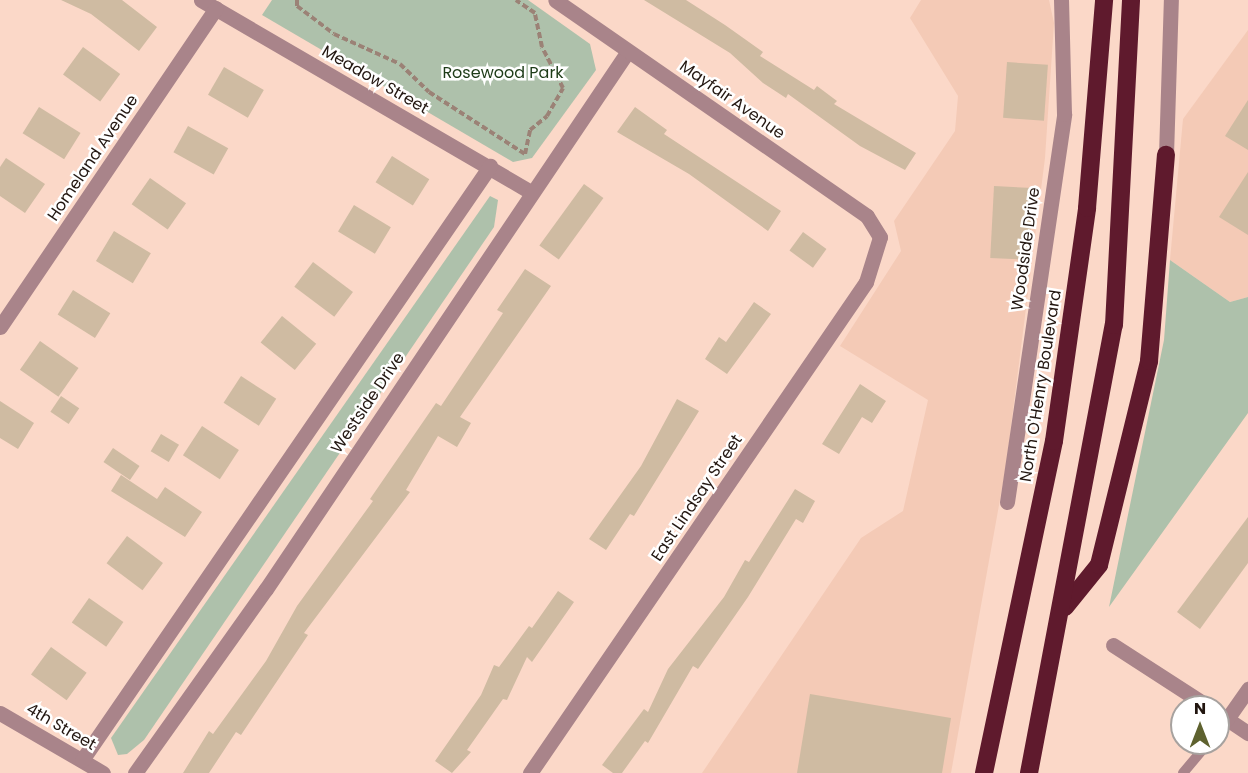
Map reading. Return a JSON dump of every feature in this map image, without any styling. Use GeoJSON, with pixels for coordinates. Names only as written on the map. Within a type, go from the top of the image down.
{"type":"FeatureCollection","features":[{"type":"Feature","properties":{"kind":"highway","name":"North O'Henry Boulevard"},"geometry":{"type":"LineString","coordinates":[[984,773],[1054,441],[1087,208],[1104,0]]}},
{"type":"Feature","properties":{"kind":"highway"},"geometry":{"type":"LineString","coordinates":[[1029,773],[1064,608],[1114,325],[1131,0]]}},
{"type":"Feature","properties":{"kind":"highway"},"geometry":{"type":"LineString","coordinates":[[1064,608],[1099,565],[1149,361],[1166,155]]}},
{"type":"Feature","properties":{"kind":"street","name":"Meadow Street"},"geometry":{"type":"LineString","coordinates":[[201,0],[490,166],[531,192]]}},
{"type":"Feature","properties":{"kind":"street","name":"Mayfair Avenue"},"geometry":{"type":"LineString","coordinates":[[555,0],[867,216],[880,237]]}},
{"type":"Feature","properties":{"kind":"street","name":"Woodside Drive"},"geometry":{"type":"LineString","coordinates":[[1007,502],[1064,114],[1061,0]]}},
{"type":"Feature","properties":{"kind":"street"},"geometry":{"type":"LineString","coordinates":[[1166,155],[1171,0]]}},
{"type":"Feature","properties":{"kind":"street","name":"Homeland Avenue"},"geometry":{"type":"LineString","coordinates":[[0,327],[216,8]]}},
{"type":"Feature","properties":{"kind":"street","name":"Westside Drive"},"geometry":{"type":"LineString","coordinates":[[135,773],[266,589],[628,51]]}},
{"type":"Feature","properties":{"kind":"street"},"geometry":{"type":"LineString","coordinates":[[82,760],[490,166]]}},
{"type":"Feature","properties":{"kind":"street","name":"East Lindsay Street"},"geometry":{"type":"LineString","coordinates":[[530,773],[866,282],[880,237]]}},
{"type":"Feature","properties":{"kind":"street"},"geometry":{"type":"LineString","coordinates":[[1113,645],[1190,695]]}},
{"type":"Feature","properties":{"kind":"street"},"geometry":{"type":"LineString","coordinates":[[1230,710],[1248,689]]}},
{"type":"Feature","properties":{"kind":"street","name":"4th Street"},"geometry":{"type":"LineString","coordinates":[[0,713],[103,773]]}},
{"type":"Feature","properties":{"kind":"street"},"geometry":{"type":"LineString","coordinates":[[1230,724],[1248,733]]}},
{"type":"Feature","properties":{"kind":"lane"},"geometry":{"type":"LineString","coordinates":[[1183,773],[1198,755]]}},
{"type":"Feature","properties":{"kind":"path"},"geometry":{"type":"LineString","coordinates":[[297,0],[297,6],[334,34],[400,64],[429,92],[525,154],[530,130],[547,116],[563,88],[542,47],[535,13],[516,0]]}},
{"type":"Feature","properties":{"kind":"shaded area"},"geometry":{"type":"Polygon","coordinates":[[[921,0],[1049,0],[1054,23],[1045,158],[1006,466],[951,773],[702,773],[861,538],[903,511],[928,400],[840,346],[901,251],[894,221],[955,131],[958,96],[910,18],[921,0]]]}},
{"type":"Feature","properties":{"kind":"shaded area"},"geometry":{"type":"Polygon","coordinates":[[[1248,30],[1248,297],[1230,302],[1170,260],[1183,119],[1248,30]]]}},
{"type":"Feature","properties":{"kind":"green space","name":"Rosewood Park"},"geometry":{"type":"Polygon","coordinates":[[[272,0],[528,0],[590,44],[596,70],[532,158],[513,162],[262,15],[272,0]]]}},
{"type":"Feature","properties":{"kind":"green space"},"geometry":{"type":"Polygon","coordinates":[[[490,196],[498,200],[494,227],[144,740],[127,754],[118,755],[111,738],[490,196]]]}},
{"type":"Feature","properties":{"kind":"green space"},"geometry":{"type":"Polygon","coordinates":[[[1170,260],[1230,302],[1248,297],[1248,413],[1109,607],[1164,340],[1170,260]]]}},
{"type":"Feature","properties":{"kind":"building"},"geometry":{"type":"Polygon","coordinates":[[[61,0],[122,0],[157,27],[139,51],[91,14],[61,0]]]}},
{"type":"Feature","properties":{"kind":"building"},"geometry":{"type":"Polygon","coordinates":[[[644,0],[686,0],[763,52],[760,56],[814,90],[817,86],[837,101],[834,104],[916,153],[905,170],[860,146],[788,94],[786,98],[763,83],[730,53],[644,0]]]}},
{"type":"Feature","properties":{"kind":"building"},"geometry":{"type":"Polygon","coordinates":[[[83,47],[120,74],[100,102],[63,75],[83,47]]]}},
{"type":"Feature","properties":{"kind":"building"},"geometry":{"type":"Polygon","coordinates":[[[1007,62],[1048,65],[1044,121],[1003,118],[1007,62]]]}},
{"type":"Feature","properties":{"kind":"building"},"geometry":{"type":"Polygon","coordinates":[[[224,67],[264,90],[248,118],[208,95],[224,67]]]}},
{"type":"Feature","properties":{"kind":"building"},"geometry":{"type":"Polygon","coordinates":[[[1248,100],[1248,150],[1225,136],[1248,100]]]}},
{"type":"Feature","properties":{"kind":"building"},"geometry":{"type":"Polygon","coordinates":[[[39,107],[81,133],[64,159],[23,133],[39,107]]]}},
{"type":"Feature","properties":{"kind":"building"},"geometry":{"type":"Polygon","coordinates":[[[635,107],[667,130],[664,134],[781,211],[768,231],[689,174],[617,132],[635,107]]]}},
{"type":"Feature","properties":{"kind":"building"},"geometry":{"type":"Polygon","coordinates":[[[188,126],[228,148],[214,175],[173,152],[188,126]]]}},
{"type":"Feature","properties":{"kind":"building"},"geometry":{"type":"Polygon","coordinates":[[[392,156],[429,179],[413,206],[376,182],[392,156]]]}},
{"type":"Feature","properties":{"kind":"building"},"geometry":{"type":"Polygon","coordinates":[[[6,158],[45,184],[25,213],[0,196],[0,167],[6,158]]]}},
{"type":"Feature","properties":{"kind":"building"},"geometry":{"type":"Polygon","coordinates":[[[1248,172],[1248,235],[1219,217],[1248,172]]]}},
{"type":"Feature","properties":{"kind":"building"},"geometry":{"type":"Polygon","coordinates":[[[150,178],[186,203],[168,229],[132,204],[150,178]]]}},
{"type":"Feature","properties":{"kind":"building"},"geometry":{"type":"Polygon","coordinates":[[[584,184],[603,198],[559,260],[539,245],[584,184]]]}},
{"type":"Feature","properties":{"kind":"building"},"geometry":{"type":"Polygon","coordinates":[[[994,186],[1033,188],[1029,260],[990,258],[994,186]]]}},
{"type":"Feature","properties":{"kind":"building"},"geometry":{"type":"Polygon","coordinates":[[[354,205],[391,227],[375,254],[338,232],[354,205]]]}},
{"type":"Feature","properties":{"kind":"building"},"geometry":{"type":"Polygon","coordinates":[[[114,231],[151,253],[133,283],[96,261],[114,231]]]}},
{"type":"Feature","properties":{"kind":"building"},"geometry":{"type":"Polygon","coordinates":[[[803,232],[826,249],[813,268],[789,251],[803,232]]]}},
{"type":"Feature","properties":{"kind":"building"},"geometry":{"type":"Polygon","coordinates":[[[313,262],[353,292],[334,317],[294,287],[313,262]]]}},
{"type":"Feature","properties":{"kind":"building"},"geometry":{"type":"Polygon","coordinates":[[[525,269],[551,286],[460,417],[471,423],[457,447],[438,436],[406,490],[410,492],[304,633],[308,635],[241,735],[236,732],[209,773],[183,773],[209,731],[213,734],[266,661],[297,606],[373,501],[370,499],[436,403],[441,406],[503,313],[497,310],[525,269]]]}},
{"type":"Feature","properties":{"kind":"building"},"geometry":{"type":"Polygon","coordinates":[[[73,290],[110,313],[95,338],[58,315],[73,290]]]}},
{"type":"Feature","properties":{"kind":"building"},"geometry":{"type":"Polygon","coordinates":[[[754,302],[771,314],[727,374],[705,359],[719,337],[726,342],[754,302]]]}},
{"type":"Feature","properties":{"kind":"building"},"geometry":{"type":"Polygon","coordinates":[[[282,316],[316,344],[295,370],[261,342],[282,316]]]}},
{"type":"Feature","properties":{"kind":"building"},"geometry":{"type":"Polygon","coordinates":[[[40,341],[79,368],[58,397],[20,370],[40,341]]]}},
{"type":"Feature","properties":{"kind":"building"},"geometry":{"type":"Polygon","coordinates":[[[241,376],[276,399],[259,426],[224,403],[241,376]]]}},
{"type":"Feature","properties":{"kind":"building"},"geometry":{"type":"Polygon","coordinates":[[[860,384],[886,401],[872,423],[862,417],[839,454],[822,444],[860,384]]]}},
{"type":"Feature","properties":{"kind":"building"},"geometry":{"type":"Polygon","coordinates":[[[61,396],[79,408],[69,424],[50,412],[61,396]]]}},
{"type":"Feature","properties":{"kind":"building"},"geometry":{"type":"Polygon","coordinates":[[[677,399],[699,411],[634,516],[630,514],[606,550],[589,539],[641,466],[677,399]]]}},
{"type":"Feature","properties":{"kind":"building"},"geometry":{"type":"Polygon","coordinates":[[[0,401],[34,423],[18,449],[0,438],[0,401]]]}},
{"type":"Feature","properties":{"kind":"building"},"geometry":{"type":"Polygon","coordinates":[[[202,426],[239,450],[220,479],[183,455],[202,426]]]}},
{"type":"Feature","properties":{"kind":"building"},"geometry":{"type":"Polygon","coordinates":[[[161,434],[179,445],[169,462],[151,451],[161,434]]]}},
{"type":"Feature","properties":{"kind":"building"},"geometry":{"type":"Polygon","coordinates":[[[113,448],[140,466],[130,480],[103,462],[113,448]]]}},
{"type":"Feature","properties":{"kind":"building"},"geometry":{"type":"Polygon","coordinates":[[[121,475],[157,499],[165,487],[202,512],[185,537],[111,491],[121,475]]]}},
{"type":"Feature","properties":{"kind":"building"},"geometry":{"type":"Polygon","coordinates":[[[795,489],[815,501],[803,523],[796,519],[748,597],[698,669],[693,666],[648,743],[645,741],[622,773],[613,773],[602,765],[644,709],[648,712],[668,669],[724,597],[745,560],[749,562],[795,489]]]}},
{"type":"Feature","properties":{"kind":"building"},"geometry":{"type":"Polygon","coordinates":[[[1248,517],[1248,563],[1200,629],[1177,612],[1248,517]]]}},
{"type":"Feature","properties":{"kind":"building"},"geometry":{"type":"Polygon","coordinates":[[[127,536],[163,563],[142,590],[107,563],[127,536]]]}},
{"type":"Feature","properties":{"kind":"building"},"geometry":{"type":"Polygon","coordinates":[[[558,591],[574,602],[532,662],[527,657],[507,700],[503,699],[467,750],[471,752],[452,773],[435,761],[481,695],[494,665],[499,667],[529,626],[532,628],[558,591]]]}},
{"type":"Feature","properties":{"kind":"building"},"geometry":{"type":"Polygon","coordinates":[[[89,598],[123,622],[106,647],[72,623],[89,598]]]}},
{"type":"Feature","properties":{"kind":"building"},"geometry":{"type":"Polygon","coordinates":[[[51,647],[87,673],[67,700],[31,675],[51,647]]]}},
{"type":"Feature","properties":{"kind":"building"},"geometry":{"type":"Polygon","coordinates":[[[810,694],[951,718],[942,773],[797,773],[810,694]]]}}]}
